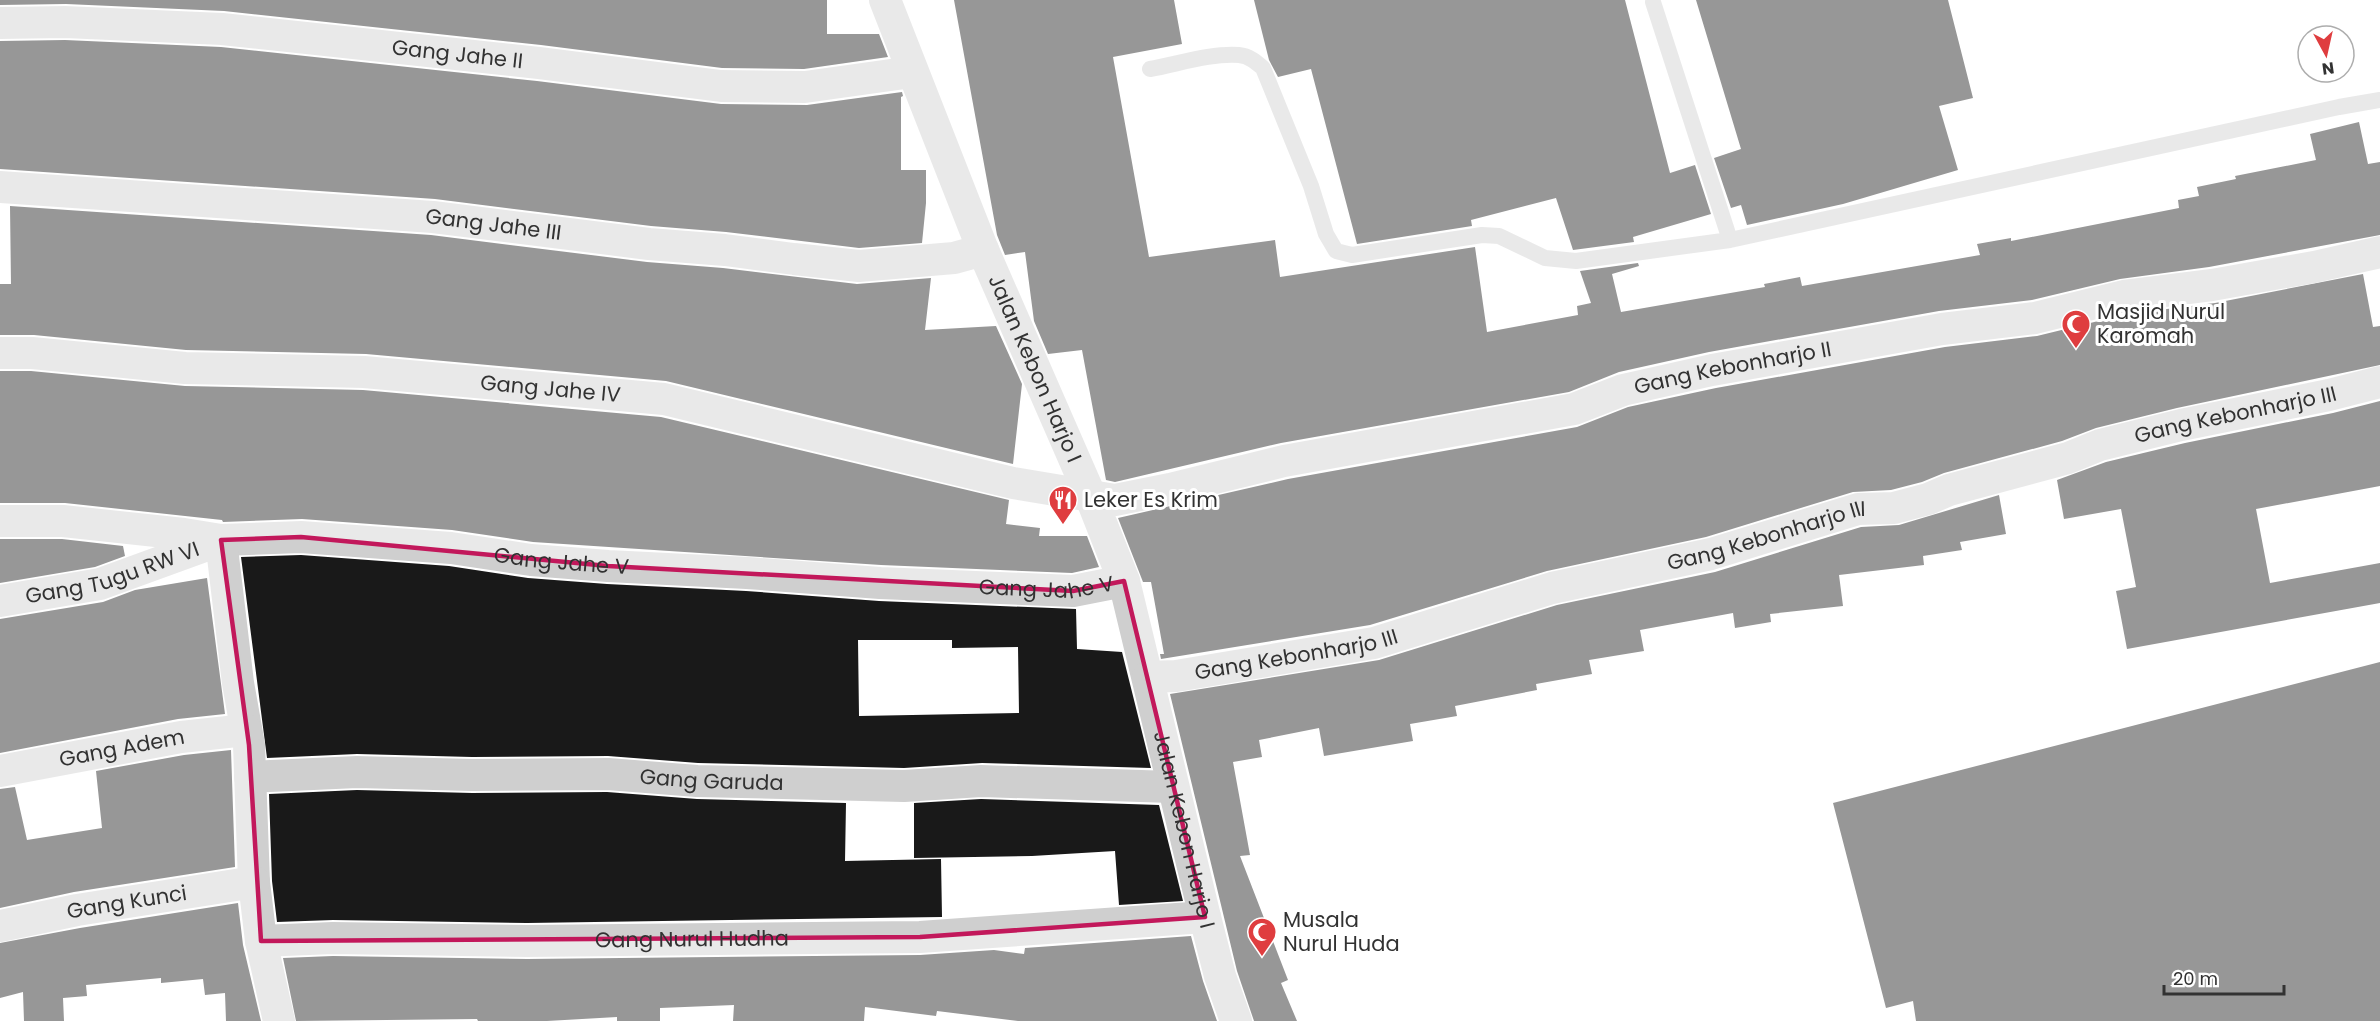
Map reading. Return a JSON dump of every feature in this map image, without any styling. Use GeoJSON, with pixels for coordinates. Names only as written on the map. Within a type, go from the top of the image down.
{"type":"FeatureCollection","features":[{"type":"Feature","properties":{"kind":"street","name":"Jalan Kebon Harjo I"},"geometry":{"type":"LineString","coordinates":[[885,0],[983,250],[1090,495],[1124,581],[1172,787],[1220,976],[1236,1021]]}},
{"type":"Feature","properties":{"kind":"street","name":"Gang Jahe II"},"geometry":{"type":"LineString","coordinates":[[0,23],[65,22],[222,29],[539,63],[721,86],[806,87],[912,72]]}},
{"type":"Feature","properties":{"kind":"street","name":"Gang Jahe III"},"geometry":{"type":"LineString","coordinates":[[0,187],[433,217],[649,244],[725,250],[859,266],[954,258],[983,250]]}},
{"type":"Feature","properties":{"kind":"street","name":"Gang Kebonharjo II"},"geometry":{"type":"LineString","coordinates":[[1090,495],[1116,500],[1284,461],[1574,409],[1623,390],[1712,370],[1942,329],[2035,318],[2124,296],[2212,285],[2314,267],[2380,252]]}},
{"type":"Feature","properties":{"kind":"street","name":"Gang Jahe IV"},"geometry":{"type":"LineString","coordinates":[[0,353],[32,353],[185,368],[364,372],[664,399],[1013,483],[1090,495]]}},
{"type":"Feature","properties":{"kind":"street","name":"Gang Kebonharjo III"},"geometry":{"type":"LineString","coordinates":[[1148,677],[1176,676],[1374,643],[1552,588],[1711,554],[1858,509],[1894,508],[1928,499],[1949,490],[2068,458],[2100,445],[2380,382]]}},
{"type":"Feature","properties":{"kind":"street","name":"Gang Jahe V"},"geometry":{"type":"LineString","coordinates":[[0,521],[63,521],[221,540],[302,537],[451,548],[531,560],[880,583],[1073,591],[1124,581]]}},
{"type":"Feature","properties":{"kind":"street","name":"Gang Tugu RW VI"},"geometry":{"type":"LineString","coordinates":[[0,601],[100,584],[221,540]]}},
{"type":"Feature","properties":{"kind":"street"},"geometry":{"type":"LineString","coordinates":[[221,540],[238,683],[246,730],[254,882],[261,941],[279,1021]]}},
{"type":"Feature","properties":{"kind":"street","name":"Gang Adem"},"geometry":{"type":"LineString","coordinates":[[0,771],[181,737],[246,730]]}},
{"type":"Feature","properties":{"kind":"street","name":"Gang Garuda"},"geometry":{"type":"LineString","coordinates":[[250,777],[357,772],[472,775],[608,774],[697,781],[904,786],[981,782],[1172,787]]}},
{"type":"Feature","properties":{"kind":"street","name":"Gang Kunci"},"geometry":{"type":"LineString","coordinates":[[0,926],[76,910],[254,882]]}},
{"type":"Feature","properties":{"kind":"street","name":"Gang Nurul Hudha"},"geometry":{"type":"LineString","coordinates":[[261,941],[333,938],[527,941],[920,937],[1205,917]]}},
{"type":"Feature","properties":{"kind":"lane"},"geometry":{"type":"LineString","coordinates":[[1653,2],[1730,240]]}},
{"type":"Feature","properties":{"kind":"lane"},"geometry":{"type":"LineString","coordinates":[[1150,69],[1240,55],[1254,60],[1263,68],[1311,186],[1326,234],[1336,251],[1352,255],[1482,236],[1499,236],[1545,258],[1576,261],[1730,240],[2380,100]]}},
{"type":"Feature","properties":{"kind":"highlighted area"},"geometry":{"type":"Polygon","coordinates":[[[301,537],[608,566],[1073,591],[1124,581],[1205,917],[920,937],[261,941],[249,745],[221,540],[301,537]]]}},
{"type":"Feature","properties":{"kind":"building"},"geometry":{"type":"Polygon","coordinates":[[[0,0],[827,0],[827,34],[879,34],[888,57],[804,69],[722,68],[541,45],[224,11],[66,4],[0,5],[0,0]]]}},
{"type":"Feature","properties":{"kind":"building"},"geometry":{"type":"Polygon","coordinates":[[[954,0],[1174,0],[1182,44],[1113,57],[1149,257],[1275,240],[1280,277],[1475,247],[1487,332],[1578,315],[1577,306],[1591,303],[1580,271],[1638,263],[1639,266],[1612,274],[1621,312],[1765,287],[1764,284],[1800,277],[1802,286],[1980,255],[1977,244],[2011,238],[2011,241],[2179,208],[2178,200],[2199,196],[2197,187],[2236,179],[2235,176],[2316,160],[2310,134],[2359,122],[2368,164],[2380,162],[2380,235],[2209,267],[2120,279],[2032,300],[1939,311],[1709,352],[1619,372],[1569,392],[1281,443],[1115,482],[1106,480],[1082,350],[1048,354],[1034,321],[1025,252],[1005,255],[997,235],[954,0]]]}},
{"type":"Feature","properties":{"kind":"building"},"geometry":{"type":"Polygon","coordinates":[[[1254,0],[1625,0],[1670,173],[1695,165],[1711,214],[1633,237],[1634,242],[1573,250],[1556,198],[1471,220],[1472,226],[1357,244],[1311,69],[1278,77],[1269,60],[1254,0]]]}},
{"type":"Feature","properties":{"kind":"building"},"geometry":{"type":"Polygon","coordinates":[[[1696,0],[1948,0],[1973,98],[1939,106],[1958,170],[1843,204],[1747,225],[1741,205],[1731,208],[1714,158],[1741,149],[1696,0]]]}},
{"type":"Feature","properties":{"kind":"building"},"geometry":{"type":"Polygon","coordinates":[[[65,40],[221,47],[537,81],[721,104],[807,105],[902,92],[901,170],[926,170],[926,203],[922,243],[859,248],[726,232],[651,226],[435,199],[0,169],[0,41],[65,40]]]}},
{"type":"Feature","properties":{"kind":"building"},"geometry":{"type":"Polygon","coordinates":[[[10,206],[431,235],[647,262],[723,268],[857,284],[931,278],[925,330],[996,326],[1022,384],[1013,464],[666,381],[366,354],[186,350],[34,335],[0,335],[0,284],[11,284],[10,206]]]}},
{"type":"Feature","properties":{"kind":"building"},"geometry":{"type":"Polygon","coordinates":[[[2363,274],[2373,327],[2380,326],[2380,365],[2177,408],[2096,428],[2062,441],[1944,473],[1922,482],[1891,490],[1853,492],[1706,537],[1547,571],[1370,625],[1161,659],[1160,654],[1164,654],[1151,582],[1143,582],[1118,518],[1288,479],[1577,427],[1628,407],[1716,388],[1945,347],[2037,336],[2127,314],[2215,303],[2363,274]]]}},
{"type":"Feature","properties":{"kind":"building"},"geometry":{"type":"Polygon","coordinates":[[[0,371],[31,371],[185,386],[363,390],[661,417],[1009,500],[1006,524],[1040,528],[1039,536],[1087,536],[1099,567],[1072,573],[881,565],[533,542],[452,530],[302,519],[223,522],[222,520],[65,503],[0,503],[0,371]]]}},
{"type":"Feature","properties":{"kind":"building"},"geometry":{"type":"Polygon","coordinates":[[[2380,401],[2380,486],[2256,509],[2270,583],[2380,563],[2380,603],[2127,649],[2116,591],[2136,587],[2121,509],[2064,519],[2057,480],[2106,462],[2380,401]]]}},
{"type":"Feature","properties":{"kind":"building"},"geometry":{"type":"Polygon","coordinates":[[[1999,495],[2006,534],[1960,542],[1962,550],[1923,556],[1924,565],[1839,575],[1843,606],[1770,614],[1771,622],[1735,628],[1733,613],[1640,630],[1644,651],[1589,660],[1592,674],[1536,684],[1537,690],[1455,706],[1457,716],[1410,724],[1413,741],[1324,756],[1319,728],[1259,740],[1262,757],[1233,762],[1250,855],[1240,856],[1288,980],[1281,983],[1297,1021],[1254,1021],[1237,971],[1170,694],[1379,660],[1557,605],[1715,572],[1861,527],[1899,525],[1999,495]]]}},
{"type":"Feature","properties":{"kind":"building"},"geometry":{"type":"Polygon","coordinates":[[[0,539],[62,539],[123,546],[125,556],[95,567],[0,583],[0,539]]]}},
{"type":"Feature","properties":{"kind":"building"},"geometry":{"type":"Polygon","coordinates":[[[301,555],[449,566],[528,578],[607,584],[879,601],[1076,609],[1077,649],[1122,652],[1151,768],[982,763],[904,768],[698,763],[608,756],[472,757],[357,754],[267,758],[241,557],[301,555]],[[858,640],[859,716],[1019,713],[1018,647],[952,648],[952,640],[858,640]]]}},
{"type":"Feature","properties":{"kind":"building"},"geometry":{"type":"Polygon","coordinates":[[[207,578],[225,714],[178,719],[0,753],[0,619],[103,602],[135,590],[207,578]]]}},
{"type":"Feature","properties":{"kind":"building"},"geometry":{"type":"Polygon","coordinates":[[[2380,662],[2380,1021],[1916,1021],[1913,1001],[1886,1008],[1833,803],[2380,662]]]}},
{"type":"Feature","properties":{"kind":"building"},"geometry":{"type":"Polygon","coordinates":[[[231,750],[235,867],[74,892],[0,908],[0,789],[15,787],[27,840],[102,828],[96,771],[184,755],[231,750]]]}},
{"type":"Feature","properties":{"kind":"building"},"geometry":{"type":"Polygon","coordinates":[[[357,790],[472,793],[607,792],[697,799],[846,803],[845,861],[941,859],[942,917],[527,923],[333,920],[277,922],[272,881],[269,794],[357,790]]]}},
{"type":"Feature","properties":{"kind":"building"},"geometry":{"type":"Polygon","coordinates":[[[981,799],[1159,805],[1183,901],[1119,905],[1115,851],[1032,856],[914,858],[914,803],[981,799]]]}},
{"type":"Feature","properties":{"kind":"building"},"geometry":{"type":"Polygon","coordinates":[[[238,903],[243,945],[261,1021],[226,1021],[225,993],[205,995],[203,979],[161,983],[161,978],[86,985],[87,996],[63,998],[64,1021],[24,1021],[23,992],[0,998],[0,943],[238,903]]]}},
{"type":"Feature","properties":{"kind":"building"},"geometry":{"type":"Polygon","coordinates":[[[1191,936],[1217,1021],[1018,1021],[937,1011],[936,1016],[865,1007],[864,1021],[733,1021],[734,1005],[660,1008],[660,1021],[617,1021],[617,1017],[547,1021],[478,1021],[477,1019],[296,1021],[283,958],[333,956],[527,959],[920,955],[994,950],[1024,954],[1025,948],[1191,936]]]}},
{"type":"Feature","properties":{"kind":"place","name":"Masjid Nurul Karomah"},"geometry":{"type":"Point","coordinates":[2076,350]}},
{"type":"Feature","properties":{"kind":"place","name":"Leker Es Krim"},"geometry":{"type":"Point","coordinates":[1063,526]}},
{"type":"Feature","properties":{"kind":"place","name":"Musala Nurul Huda"},"geometry":{"type":"Point","coordinates":[1262,958]}}]}
